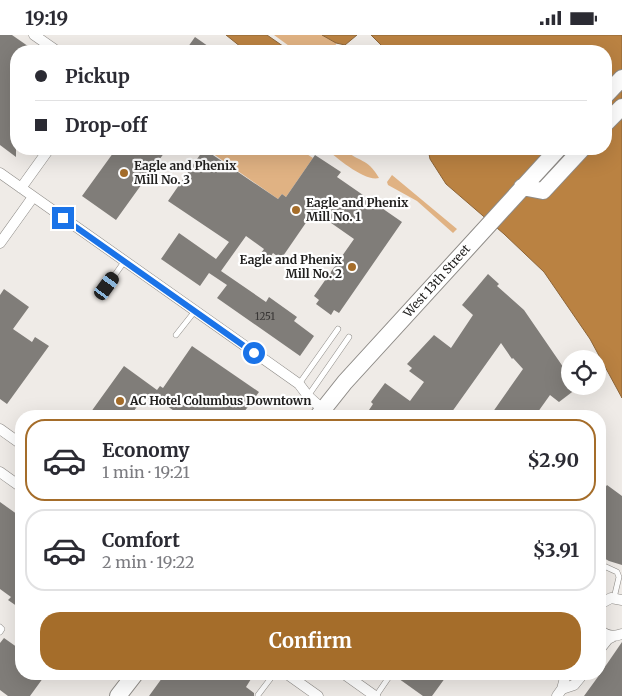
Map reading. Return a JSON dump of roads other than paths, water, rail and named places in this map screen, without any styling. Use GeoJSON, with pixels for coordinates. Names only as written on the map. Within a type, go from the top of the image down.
{"type":"FeatureCollection","features":[{"type":"Feature","properties":{"kind":"main road"},"geometry":{"type":"LineString","coordinates":[[612,89],[622,78]]}},
{"type":"Feature","properties":{"kind":"main road"},"geometry":{"type":"LineString","coordinates":[[612,117],[622,107]]}},
{"type":"Feature","properties":{"kind":"main road","name":"West 13th Street"},"geometry":{"type":"LineString","coordinates":[[323,410],[345,382],[552,155]]}},
{"type":"Feature","properties":{"kind":"main road"},"geometry":{"type":"LineString","coordinates":[[522,187],[543,191],[576,155]]}},
{"type":"Feature","properties":{"kind":"main road"},"geometry":{"type":"LineString","coordinates":[[118,696],[130,680]]}},
{"type":"Feature","properties":{"kind":"street"},"geometry":{"type":"LineString","coordinates":[[34,35],[48,45]]}},
{"type":"Feature","properties":{"kind":"street"},"geometry":{"type":"LineString","coordinates":[[21,188],[45,155]]}},
{"type":"Feature","properties":{"kind":"street"},"geometry":{"type":"LineString","coordinates":[[0,173],[299,384],[308,396],[323,410]]}},
{"type":"Feature","properties":{"kind":"street"},"geometry":{"type":"LineString","coordinates":[[0,243],[33,197]]}},
{"type":"Feature","properties":{"kind":"street"},"geometry":{"type":"LineString","coordinates":[[0,429],[15,440]]}},
{"type":"Feature","properties":{"kind":"street"},"geometry":{"type":"LineString","coordinates":[[0,472],[15,483]]}},
{"type":"Feature","properties":{"kind":"street"},"geometry":{"type":"LineString","coordinates":[[606,642],[618,635]]}},
{"type":"Feature","properties":{"kind":"street"},"geometry":{"type":"LineString","coordinates":[[295,680],[318,696]]}},
{"type":"Feature","properties":{"kind":"street"},"geometry":{"type":"LineString","coordinates":[[360,680],[376,696]]}},
{"type":"Feature","properties":{"kind":"street"},"geometry":{"type":"LineString","coordinates":[[560,693],[563,680]]}},
{"type":"Feature","properties":{"kind":"street"},"geometry":{"type":"LineString","coordinates":[[560,693],[574,685],[578,680]]}},
{"type":"Feature","properties":{"kind":"lane"},"geometry":{"type":"LineString","coordinates":[[107,286],[124,262]]}},
{"type":"Feature","properties":{"kind":"lane"},"geometry":{"type":"LineString","coordinates":[[176,335],[195,311]]}},
{"type":"Feature","properties":{"kind":"lane"},"geometry":{"type":"LineString","coordinates":[[299,384],[338,329]]}},
{"type":"Feature","properties":{"kind":"lane"},"geometry":{"type":"LineString","coordinates":[[308,396],[349,337]]}},
{"type":"Feature","properties":{"kind":"lane"},"geometry":{"type":"LineString","coordinates":[[606,567],[617,572],[618,577],[608,601]]}},
{"type":"Feature","properties":{"kind":"lane"},"geometry":{"type":"LineString","coordinates":[[0,627],[2,629],[0,632]]}},
{"type":"Feature","properties":{"kind":"lane"},"geometry":{"type":"LineString","coordinates":[[258,695],[269,680]]}},
{"type":"Feature","properties":{"kind":"lane"},"geometry":{"type":"LineString","coordinates":[[376,696],[388,680]]}},
{"type":"Feature","properties":{"kind":"place","name":"Eagle and Phenix Mill No. 3"},"geometry":{"type":"Point","coordinates":[124,173]}},
{"type":"Feature","properties":{"kind":"place","name":"Eagle and Phenix Mill No. 1"},"geometry":{"type":"Point","coordinates":[296,210]}},
{"type":"Feature","properties":{"kind":"place","name":"Eagle and Phenix Mill No. 2"},"geometry":{"type":"Point","coordinates":[352,267]}},
{"type":"Feature","properties":{"kind":"place","name":"AC Hotel Columbus Downtown"},"geometry":{"type":"Point","coordinates":[120,401]}}]}
